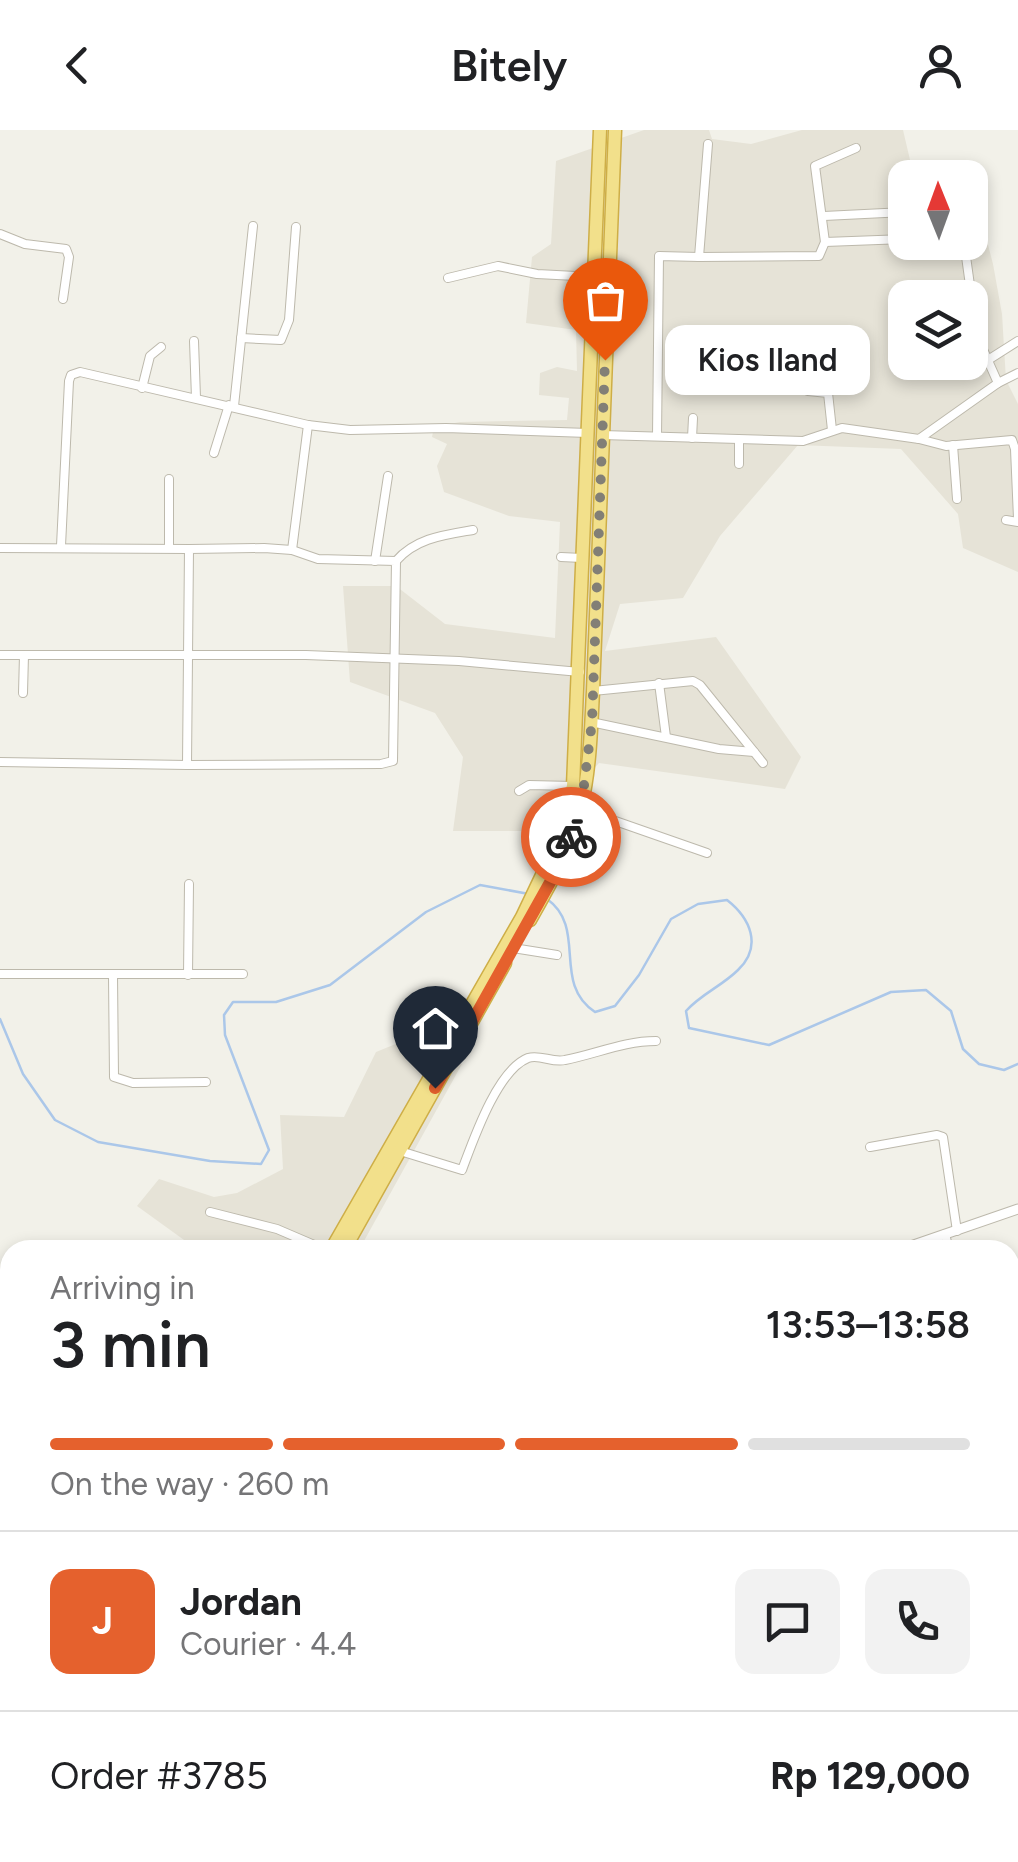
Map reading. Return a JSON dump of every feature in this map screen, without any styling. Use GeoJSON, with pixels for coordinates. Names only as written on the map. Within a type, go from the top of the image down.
{"type":"FeatureCollection","features":[{"type":"Feature","properties":{"kind":"highway"},"geometry":{"type":"LineString","coordinates":[[335,1240],[532,906],[581,809],[593,691],[600,130]]}},
{"type":"Feature","properties":{"kind":"highway"},"geometry":{"type":"LineString","coordinates":[[552,868],[573,786],[584,558],[596,434],[614,130]]}},
{"type":"Feature","properties":{"kind":"highway"},"geometry":{"type":"LineString","coordinates":[[350,1240],[465,1023],[514,948],[532,906]]}},
{"type":"Feature","properties":{"kind":"street"},"geometry":{"type":"LineString","coordinates":[[699,257],[708,144]]}},
{"type":"Feature","properties":{"kind":"street"},"geometry":{"type":"LineString","coordinates":[[657,436],[659,256],[815,257],[822,253],[825,242],[815,166],[856,148]]}},
{"type":"Feature","properties":{"kind":"street"},"geometry":{"type":"LineString","coordinates":[[824,216],[888,213]]}},
{"type":"Feature","properties":{"kind":"street"},"geometry":{"type":"LineString","coordinates":[[214,453],[231,406],[253,226]]}},
{"type":"Feature","properties":{"kind":"street"},"geometry":{"type":"LineString","coordinates":[[241,338],[281,340],[288,320],[296,227]]}},
{"type":"Feature","properties":{"kind":"street"},"geometry":{"type":"LineString","coordinates":[[0,234],[24,244],[62,247],[69,252],[63,299]]}},
{"type":"Feature","properties":{"kind":"street"},"geometry":{"type":"LineString","coordinates":[[825,242],[888,240]]}},
{"type":"Feature","properties":{"kind":"street"},"geometry":{"type":"LineString","coordinates":[[455,262],[452,277],[498,266],[536,274],[596,276]]}},
{"type":"Feature","properties":{"kind":"street"},"geometry":{"type":"LineString","coordinates":[[194,341],[196,398]]}},
{"type":"Feature","properties":{"kind":"street"},"geometry":{"type":"LineString","coordinates":[[998,383],[988,360],[1018,341]]}},
{"type":"Feature","properties":{"kind":"street"},"geometry":{"type":"LineString","coordinates":[[142,388],[150,356],[161,348]]}},
{"type":"Feature","properties":{"kind":"street"},"geometry":{"type":"LineString","coordinates":[[920,439],[1018,373]]}},
{"type":"Feature","properties":{"kind":"street"},"geometry":{"type":"LineString","coordinates":[[61,546],[72,375],[93,374],[308,426],[350,430],[446,428],[808,441],[842,428],[953,446],[1012,440],[1018,520],[1006,520]]}},
{"type":"Feature","properties":{"kind":"street"},"geometry":{"type":"LineString","coordinates":[[808,391],[828,393],[832,430]]}},
{"type":"Feature","properties":{"kind":"street"},"geometry":{"type":"LineString","coordinates":[[692,418],[692,438]]}},
{"type":"Feature","properties":{"kind":"street"},"geometry":{"type":"LineString","coordinates":[[292,550],[308,426]]}},
{"type":"Feature","properties":{"kind":"street"},"geometry":{"type":"LineString","coordinates":[[739,440],[739,464]]}},
{"type":"Feature","properties":{"kind":"street"},"geometry":{"type":"LineString","coordinates":[[953,446],[957,499]]}},
{"type":"Feature","properties":{"kind":"street"},"geometry":{"type":"LineString","coordinates":[[375,561],[388,476]]}},
{"type":"Feature","properties":{"kind":"street"},"geometry":{"type":"LineString","coordinates":[[169,548],[170,479]]}},
{"type":"Feature","properties":{"kind":"street"},"geometry":{"type":"LineString","coordinates":[[0,762],[388,764],[396,750],[396,561],[424,540],[473,530]]}},
{"type":"Feature","properties":{"kind":"street"},"geometry":{"type":"LineString","coordinates":[[0,548],[292,550],[318,559],[396,561]]}},
{"type":"Feature","properties":{"kind":"street"},"geometry":{"type":"LineString","coordinates":[[187,765],[188,549]]}},
{"type":"Feature","properties":{"kind":"street"},"geometry":{"type":"LineString","coordinates":[[561,556],[584,558]]}},
{"type":"Feature","properties":{"kind":"street"},"geometry":{"type":"LineString","coordinates":[[0,655],[306,655],[580,672]]}},
{"type":"Feature","properties":{"kind":"street"},"geometry":{"type":"LineString","coordinates":[[24,655],[24,693]]}},
{"type":"Feature","properties":{"kind":"street"},"geometry":{"type":"LineString","coordinates":[[593,691],[659,683],[700,684],[763,763]]}},
{"type":"Feature","properties":{"kind":"street"},"geometry":{"type":"LineString","coordinates":[[659,683],[666,737]]}},
{"type":"Feature","properties":{"kind":"street"},"geometry":{"type":"LineString","coordinates":[[592,722],[754,752]]}},
{"type":"Feature","properties":{"kind":"street"},"geometry":{"type":"LineString","coordinates":[[730,750],[733,726]]}},
{"type":"Feature","properties":{"kind":"street"},"geometry":{"type":"LineString","coordinates":[[519,791],[529,784],[573,786]]}},
{"type":"Feature","properties":{"kind":"street"},"geometry":{"type":"LineString","coordinates":[[581,809],[707,853]]}},
{"type":"Feature","properties":{"kind":"street"},"geometry":{"type":"LineString","coordinates":[[188,884],[188,975]]}},
{"type":"Feature","properties":{"kind":"street"},"geometry":{"type":"LineString","coordinates":[[514,948],[557,955]]}},
{"type":"Feature","properties":{"kind":"street"},"geometry":{"type":"LineString","coordinates":[[0,974],[244,974]]}},
{"type":"Feature","properties":{"kind":"street"},"geometry":{"type":"LineString","coordinates":[[113,975],[114,1077],[133,1083],[206,1082]]}},
{"type":"Feature","properties":{"kind":"street"},"geometry":{"type":"LineString","coordinates":[[400,1151],[462,1170],[480,1122],[509,1074],[521,1062],[537,1056],[564,1061],[624,1044],[656,1041]]}},
{"type":"Feature","properties":{"kind":"street"},"geometry":{"type":"LineString","coordinates":[[870,1148],[942,1137],[957,1231]]}},
{"type":"Feature","properties":{"kind":"street"},"geometry":{"type":"LineString","coordinates":[[928,1240],[1018,1209]]}},
{"type":"Feature","properties":{"kind":"street"},"geometry":{"type":"LineString","coordinates":[[210,1212],[304,1240]]}},
{"type":"Feature","properties":{"kind":"street"},"geometry":{"type":"LineString","coordinates":[[945,1234],[947,1240]]}},
{"type":"Feature","properties":{"kind":"shaded area"},"geometry":{"type":"Polygon","coordinates":[[[644,130],[709,130],[712,139],[751,144],[802,130],[903,130],[910,160],[888,160],[888,260],[988,260],[988,245],[1002,314],[1006,380],[1018,404],[1018,572],[963,548],[958,514],[901,449],[798,445],[720,536],[683,598],[620,604],[605,651],[716,637],[801,757],[785,789],[599,763],[536,831],[453,831],[463,757],[435,713],[350,682],[343,586],[396,586],[445,624],[555,638],[560,522],[509,516],[444,492],[437,466],[447,444],[432,437],[434,427],[460,422],[567,420],[569,398],[539,395],[540,373],[557,367],[577,371],[576,330],[526,323],[532,257],[551,244],[556,161],[644,130]]]}},
{"type":"Feature","properties":{"kind":"shaded area"},"geometry":{"type":"Polygon","coordinates":[[[413,1037],[462,1064],[365,1240],[184,1240],[137,1206],[159,1179],[214,1197],[237,1193],[283,1169],[280,1115],[344,1117],[376,1052],[413,1037]]]}},
{"type":"Feature","properties":{"kind":"waterway"},"geometry":{"type":"LineString","coordinates":[[0,1019],[23,1074],[55,1120],[98,1142],[210,1161],[261,1164],[269,1150],[225,1035],[224,1015],[233,1002],[276,1002],[330,985],[426,912],[480,885],[529,894]]}},
{"type":"Feature","properties":{"kind":"waterway"},"geometry":{"type":"LineString","coordinates":[[547,899],[566,925],[575,986],[595,1012],[615,1006],[639,975],[671,919],[698,904],[727,900],[747,924],[750,951],[738,970],[686,1011],[689,1028],[769,1045],[891,992],[926,990],[951,1011],[963,1049],[979,1064],[1004,1070],[1018,1064]]}},
{"type":"Feature","properties":{"kind":"way so far"},"geometry":{"type":"LineString","coordinates":[[571,837],[581,809],[592,722],[605,360]]}},
{"type":"Feature","properties":{"kind":"place","name":"Kios Iland"},"geometry":{"type":"Point","coordinates":[605,360]}},
{"type":"Feature","properties":{"kind":"route"},"geometry":{"type":"LineString","coordinates":[[435,1088],[557,870],[571,837]]}}]}
